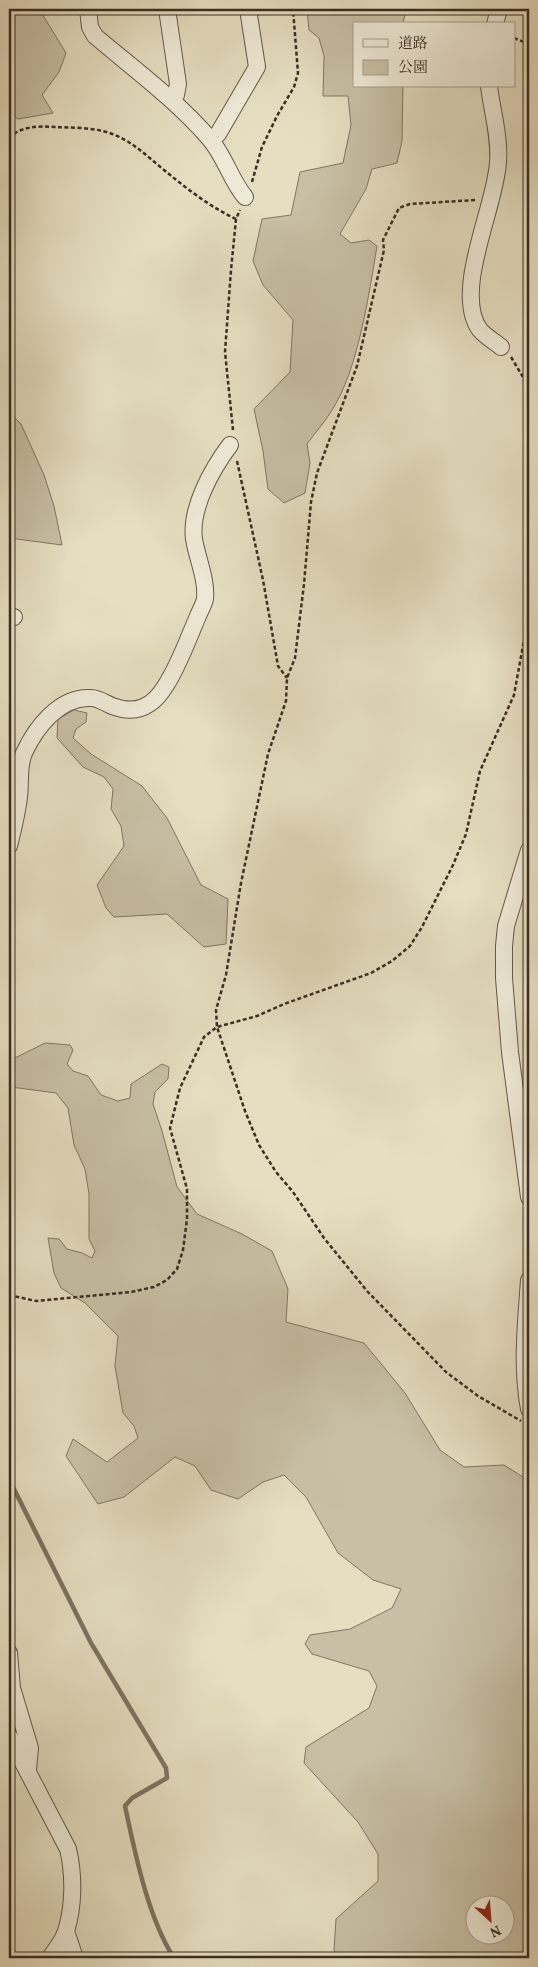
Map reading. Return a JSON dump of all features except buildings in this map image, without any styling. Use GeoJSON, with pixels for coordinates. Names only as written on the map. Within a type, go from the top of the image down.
{"type":"FeatureCollection","features":[{"type":"Feature","properties":{"kind":"street"},"geometry":{"type":"LineString","coordinates":[[88,9],[90,27],[94,36],[172,100],[211,140],[228,168],[235,186],[246,197]]}},
{"type":"Feature","properties":{"kind":"street"},"geometry":{"type":"LineString","coordinates":[[167,9],[178,84],[176,95],[172,100]]}},
{"type":"Feature","properties":{"kind":"street"},"geometry":{"type":"LineString","coordinates":[[211,140],[218,134],[257,67],[248,9]]}},
{"type":"Feature","properties":{"kind":"street"},"geometry":{"type":"LineString","coordinates":[[496,22],[499,9]]}},
{"type":"Feature","properties":{"kind":"street"},"geometry":{"type":"LineString","coordinates":[[489,88],[498,140],[498,164],[492,197],[474,262],[470,292],[474,315],[480,330],[501,347]]}},
{"type":"Feature","properties":{"kind":"street"},"geometry":{"type":"LineString","coordinates":[[9,846],[16,822],[20,767],[24,754],[35,733],[49,716],[61,706],[80,698],[93,698],[123,710],[146,707],[158,697],[167,684],[205,599],[204,582],[194,539],[193,523],[212,473],[230,446]]}},
{"type":"Feature","properties":{"kind":"street"},"geometry":{"type":"LineString","coordinates":[[529,850],[506,926],[504,978],[510,1052],[529,1197]]}},
{"type":"Feature","properties":{"kind":"street"},"geometry":{"type":"LineString","coordinates":[[526,1415],[524,1359],[529,1280]]}},
{"type":"Feature","properties":{"kind":"street"},"geometry":{"type":"LineString","coordinates":[[9,1653],[12,1688],[30,1748],[28,1770]]}},
{"type":"Feature","properties":{"kind":"street"},"geometry":{"type":"LineString","coordinates":[[9,1736],[68,1849],[72,1866],[73,1886],[66,1931],[50,1958]]}},
{"type":"Feature","properties":{"kind":"street"},"geometry":{"type":"LineString","coordinates":[[66,1931],[75,1958]]}},
{"type":"Feature","properties":{"kind":"path"},"geometry":{"type":"LineString","coordinates":[[287,678],[278,666],[263,580],[236,455],[230,446],[233,431],[225,352],[236,220],[255,175],[262,147],[294,87],[298,72],[293,9]]}},
{"type":"Feature","properties":{"kind":"path"},"geometry":{"type":"LineString","coordinates":[[516,39],[529,44]]}},
{"type":"Feature","properties":{"kind":"path"},"geometry":{"type":"LineString","coordinates":[[9,138],[16,131],[27,127],[47,126],[91,129],[114,135],[139,148],[195,193],[221,212],[236,220]]}},
{"type":"Feature","properties":{"kind":"path"},"geometry":{"type":"LineString","coordinates":[[492,197],[474,201],[410,204],[399,208],[383,240],[384,250],[357,366],[317,473],[311,502],[295,658],[287,678],[286,701],[268,754],[241,883],[226,974],[216,1010],[217,1027],[245,1111],[259,1145],[276,1172],[293,1192],[324,1238],[367,1291],[446,1372],[478,1396],[518,1421],[526,1415]]}},
{"type":"Feature","properties":{"kind":"path"},"geometry":{"type":"LineString","coordinates":[[501,347],[515,361],[523,377],[529,400]]}},
{"type":"Feature","properties":{"kind":"path"},"geometry":{"type":"LineString","coordinates":[[9,1295],[36,1301],[131,1292],[154,1287],[167,1280],[177,1269],[183,1250],[187,1219],[187,1189],[170,1128],[180,1088],[204,1037],[217,1027],[257,1016],[300,998],[371,973],[410,946],[422,927],[453,865],[466,834],[480,771],[514,695],[529,613]]}},
{"type":"Feature","properties":{"kind":"green space"},"geometry":{"type":"Polygon","coordinates":[[[9,9],[39,9],[66,53],[59,72],[42,95],[53,113],[18,119],[9,113],[9,9]]]}},
{"type":"Feature","properties":{"kind":"green space"},"geometry":{"type":"Polygon","coordinates":[[[406,9],[403,22],[353,22],[353,88],[403,88],[402,141],[397,163],[372,169],[366,189],[340,234],[351,243],[369,240],[377,246],[366,308],[356,353],[341,393],[329,414],[307,444],[310,463],[305,493],[284,503],[268,489],[263,451],[254,409],[290,372],[293,320],[263,285],[253,261],[262,219],[291,215],[300,172],[343,163],[351,125],[348,96],[323,96],[324,56],[319,38],[309,30],[307,10],[406,9]]]}},
{"type":"Feature","properties":{"kind":"green space"},"geometry":{"type":"Polygon","coordinates":[[[9,412],[21,424],[44,475],[54,506],[62,545],[9,538],[9,412]]]}},
{"type":"Feature","properties":{"kind":"green space"},"geometry":{"type":"Polygon","coordinates":[[[74,710],[87,713],[86,722],[76,729],[73,738],[91,754],[142,786],[167,818],[201,885],[228,899],[226,944],[204,947],[167,914],[114,917],[106,908],[97,885],[124,846],[121,826],[111,809],[113,789],[104,777],[83,767],[57,738],[58,719],[74,710]]]}},
{"type":"Feature","properties":{"kind":"green space"},"geometry":{"type":"Polygon","coordinates":[[[45,1043],[70,1045],[73,1050],[67,1064],[73,1071],[88,1076],[101,1095],[118,1101],[130,1098],[131,1084],[162,1064],[169,1067],[168,1079],[155,1092],[153,1104],[177,1187],[197,1214],[242,1234],[272,1251],[288,1289],[286,1322],[364,1343],[405,1393],[440,1450],[464,1467],[504,1465],[526,1479],[529,1485],[529,1958],[337,1958],[334,1950],[336,1919],[378,1881],[378,1854],[358,1822],[304,1763],[306,1747],[369,1708],[377,1686],[369,1671],[312,1654],[305,1644],[310,1635],[350,1629],[392,1608],[401,1589],[373,1580],[338,1553],[306,1497],[284,1475],[263,1482],[238,1499],[211,1490],[195,1466],[175,1457],[124,1497],[98,1504],[66,1456],[73,1439],[107,1462],[138,1438],[134,1426],[123,1413],[115,1366],[118,1336],[85,1303],[61,1288],[54,1273],[48,1238],[59,1239],[67,1249],[92,1258],[95,1251],[89,1239],[89,1194],[85,1169],[74,1145],[68,1108],[56,1093],[11,1087],[9,1085],[9,1064],[11,1060],[45,1043]]]}},
{"type":"Feature","properties":{"kind":"waterway"},"geometry":{"type":"LineString","coordinates":[[9,1479],[91,1643],[166,1768],[167,1778],[132,1798],[125,1806],[138,1864],[150,1905],[165,1942],[174,1958]]}}]}
